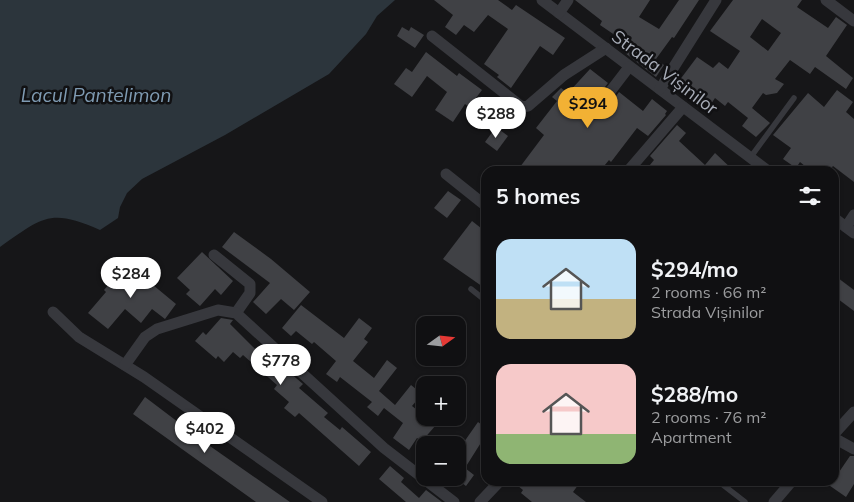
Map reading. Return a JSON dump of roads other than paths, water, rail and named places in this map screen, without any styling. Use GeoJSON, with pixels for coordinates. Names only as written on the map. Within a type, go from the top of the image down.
{"type":"FeatureCollection","features":[{"type":"Feature","properties":{"kind":"street","name":"Strada Vișinilor"},"geometry":{"type":"LineString","coordinates":[[542,0],[761,166]]}},
{"type":"Feature","properties":{"kind":"street"},"geometry":{"type":"LineString","coordinates":[[559,13],[568,0]]}},
{"type":"Feature","properties":{"kind":"street"},"geometry":{"type":"LineString","coordinates":[[660,89],[716,0]]}},
{"type":"Feature","properties":{"kind":"street"},"geometry":{"type":"LineString","coordinates":[[826,0],[854,21]]}},
{"type":"Feature","properties":{"kind":"street"},"geometry":{"type":"LineString","coordinates":[[432,36],[522,107],[528,106],[564,76],[606,48]]}},
{"type":"Feature","properties":{"kind":"street"},"geometry":{"type":"LineString","coordinates":[[593,114],[630,67]]}},
{"type":"Feature","properties":{"kind":"street"},"geometry":{"type":"LineString","coordinates":[[632,166],[683,107]]}},
{"type":"Feature","properties":{"kind":"street"},"geometry":{"type":"LineString","coordinates":[[446,174],[481,202]]}},
{"type":"Feature","properties":{"kind":"street"},"geometry":{"type":"LineString","coordinates":[[839,222],[850,230],[854,215]]}},
{"type":"Feature","properties":{"kind":"street"},"geometry":{"type":"LineString","coordinates":[[214,256],[250,284],[250,293],[236,313]]}},
{"type":"Feature","properties":{"kind":"street"},"geometry":{"type":"LineString","coordinates":[[125,365],[145,337],[157,328],[218,310],[236,313],[384,448],[454,502]]}},
{"type":"Feature","properties":{"kind":"street"},"geometry":{"type":"LineString","coordinates":[[53,312],[78,337],[125,365],[322,502]]}},
{"type":"Feature","properties":{"kind":"street"},"geometry":{"type":"LineString","coordinates":[[839,428],[854,412]]}},
{"type":"Feature","properties":{"kind":"street"},"geometry":{"type":"LineString","coordinates":[[839,441],[854,449]]}},
{"type":"Feature","properties":{"kind":"street"},"geometry":{"type":"LineString","coordinates":[[480,502],[495,486]]}},
{"type":"Feature","properties":{"kind":"street"},"geometry":{"type":"LineString","coordinates":[[774,502],[788,486]]}},
{"type":"Feature","properties":{"kind":"lane"},"geometry":{"type":"LineString","coordinates":[[750,158],[794,98]]}},
{"type":"Feature","properties":{"kind":"lane"},"geometry":{"type":"LineString","coordinates":[[471,289],[481,297]]}},
{"type":"Feature","properties":{"kind":"lane"},"geometry":{"type":"LineString","coordinates":[[724,486],[745,502]]}},
{"type":"Feature","properties":{"kind":"water","name":"Lacul Pantelimon"},"geometry":{"type":"Polygon","coordinates":[[[0,0],[395,0],[377,16],[366,34],[329,74],[225,135],[142,179],[127,193],[120,207],[118,218],[100,230],[69,219],[47,219],[37,223],[0,247],[0,0]]]}}]}
